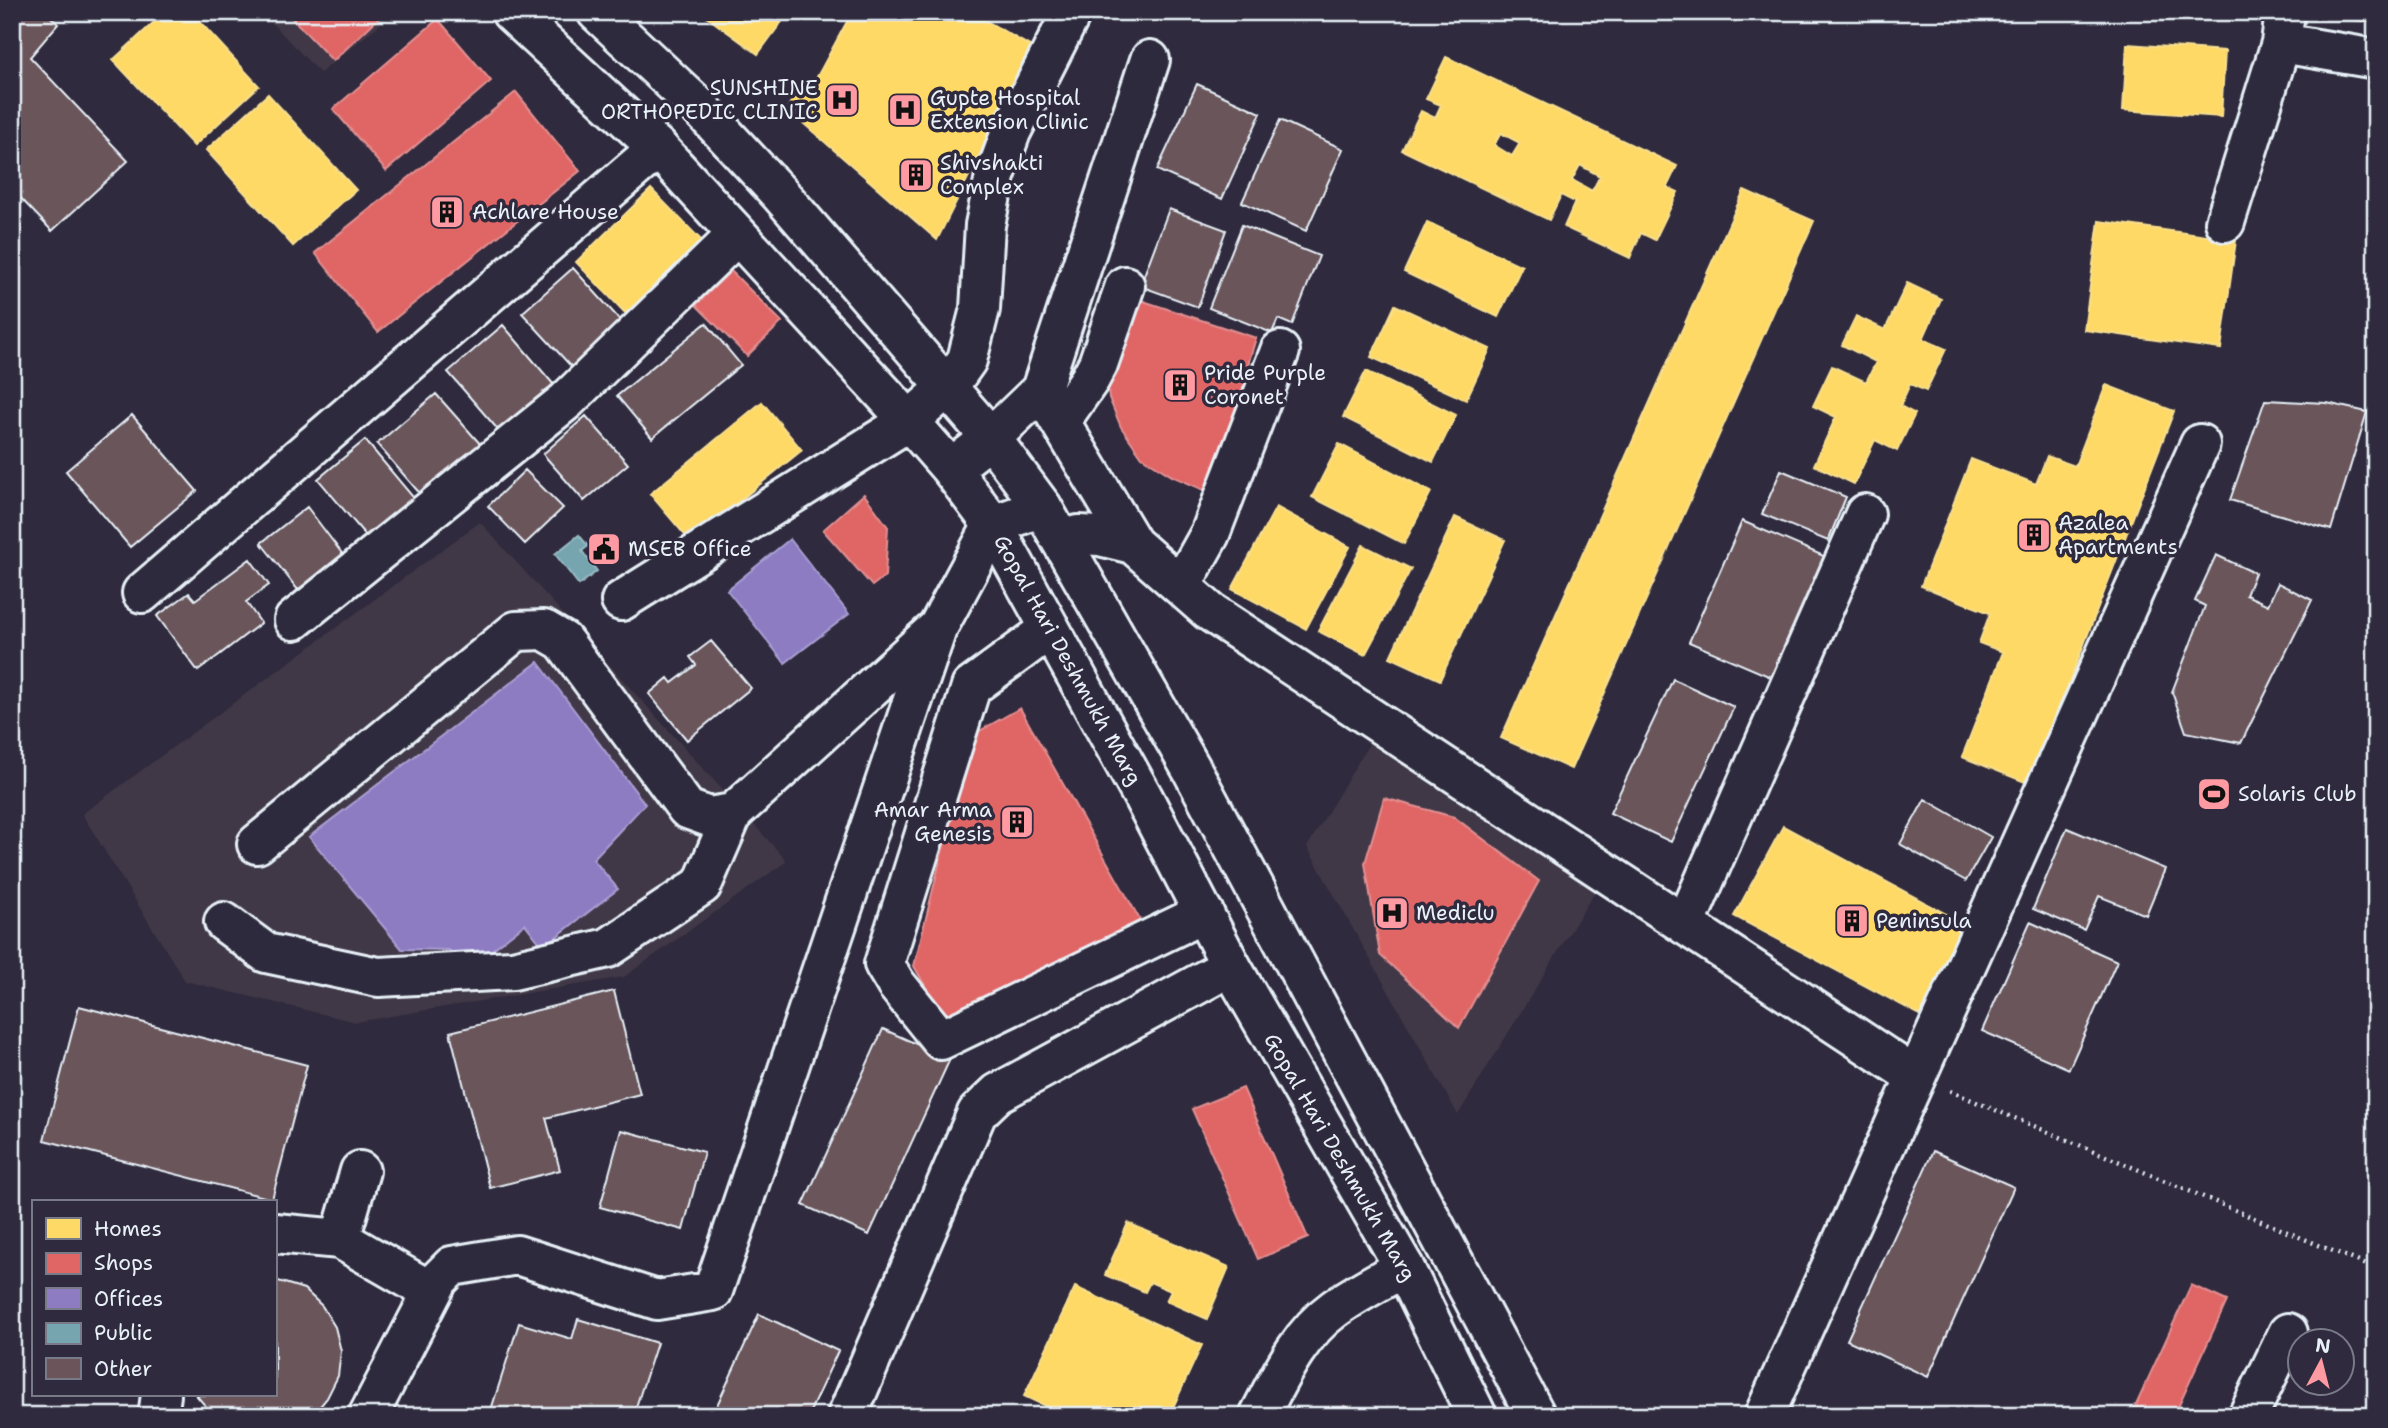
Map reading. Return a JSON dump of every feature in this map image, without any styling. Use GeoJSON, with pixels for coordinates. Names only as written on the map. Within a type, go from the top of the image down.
{"type":"FeatureCollection","features":[{"type":"Feature","properties":{"kind":"street","name":"Gopal Hari Deshmukh Marg"},"geometry":{"type":"LineString","coordinates":[[511,12],[657,148],[909,421],[951,469],[993,525],[1143,797],[1231,966],[1404,1267],[1477,1416]]}},
{"type":"Feature","properties":{"kind":"street"},"geometry":{"type":"LineString","coordinates":[[597,12],[700,108],[754,166],[948,387],[991,438],[1042,507],[1192,770],[1536,1416]]}},
{"type":"Feature","properties":{"kind":"street"},"geometry":{"type":"LineString","coordinates":[[621,601],[909,421],[948,387],[967,360],[980,309],[985,225],[995,176],[1058,17]]}},
{"type":"Feature","properties":{"kind":"street"},"geometry":{"type":"LineString","coordinates":[[2225,222],[2283,27],[2376,60]]}},
{"type":"Feature","properties":{"kind":"street"},"geometry":{"type":"LineString","coordinates":[[951,469],[991,438],[1041,390],[1150,60]]}},
{"type":"Feature","properties":{"kind":"street"},"geometry":{"type":"LineString","coordinates":[[142,593],[657,148]]}},
{"type":"Feature","properties":{"kind":"street"},"geometry":{"type":"LineString","coordinates":[[294,620],[566,401],[737,235]]}},
{"type":"Feature","properties":{"kind":"street"},"geometry":{"type":"LineString","coordinates":[[1060,422],[1098,364],[1125,286]]}},
{"type":"Feature","properties":{"kind":"street"},"geometry":{"type":"LineString","coordinates":[[1181,586],[1210,534],[1280,351]]}},
{"type":"Feature","properties":{"kind":"street"},"geometry":{"type":"LineString","coordinates":[[1041,390],[1133,544],[1209,611],[1916,1077]]}},
{"type":"Feature","properties":{"kind":"street"},"geometry":{"type":"LineString","coordinates":[[1764,1416],[2200,444]]}},
{"type":"Feature","properties":{"kind":"street"},"geometry":{"type":"LineString","coordinates":[[368,1416],[439,1279],[452,1266],[517,1255],[657,1300],[713,1291],[937,629],[993,525],[1042,507]]}},
{"type":"Feature","properties":{"kind":"street"},"geometry":{"type":"LineString","coordinates":[[1685,925],[1865,513]]}},
{"type":"Feature","properties":{"kind":"street"},"geometry":{"type":"LineString","coordinates":[[1061,540],[1078,535],[1100,536],[1133,544]]}},
{"type":"Feature","properties":{"kind":"street"},"geometry":{"type":"LineString","coordinates":[[223,922],[266,953],[378,977],[513,970],[608,947],[702,885],[733,813],[937,629]]}},
{"type":"Feature","properties":{"kind":"street"},"geometry":{"type":"LineString","coordinates":[[1050,629],[971,687],[884,964],[896,984],[941,1040],[1204,912]]}},
{"type":"Feature","properties":{"kind":"street"},"geometry":{"type":"LineString","coordinates":[[257,844],[516,631],[544,631],[563,641],[688,809],[709,817],[733,813]]}},
{"type":"Feature","properties":{"kind":"street"},"geometry":{"type":"LineString","coordinates":[[847,1416],[977,1113],[998,1093],[1231,966]]}},
{"type":"Feature","properties":{"kind":"street"},"geometry":{"type":"LineString","coordinates":[[340,1239],[360,1171]]}},
{"type":"Feature","properties":{"kind":"street"},"geometry":{"type":"LineString","coordinates":[[276,1233],[340,1239],[432,1292]]}},
{"type":"Feature","properties":{"kind":"street"},"geometry":{"type":"LineString","coordinates":[[1259,1416],[1289,1357],[1319,1322],[1334,1309],[1404,1267]]}},
{"type":"Feature","properties":{"kind":"street"},"geometry":{"type":"LineString","coordinates":[[2248,1416],[2286,1337]]}},
{"type":"Feature","properties":{"kind":"street"},"geometry":{"type":"LineString","coordinates":[[158,1416],[161,1396]]}},
{"type":"Feature","properties":{"kind":"path"},"geometry":{"type":"LineString","coordinates":[[1916,1077],[2376,1269]]}},
{"type":"Feature","properties":{"kind":"shaded area"},"geometry":{"type":"Polygon","coordinates":[[[261,12],[395,12],[320,73],[261,12]]]}},
{"type":"Feature","properties":{"kind":"shaded area"},"geometry":{"type":"Polygon","coordinates":[[[480,522],[787,861],[624,977],[356,1022],[185,981],[82,814],[480,522]]]}},
{"type":"Feature","properties":{"kind":"shaded area"},"geometry":{"type":"Polygon","coordinates":[[[1373,737],[1597,888],[1458,1115],[1307,847],[1373,737]]]}},
{"type":"Feature","properties":{"kind":"building: Homes"},"geometry":{"type":"Polygon","coordinates":[[[165,12],[191,12],[259,86],[194,146],[113,60],[165,12]]]}},
{"type":"Feature","properties":{"kind":"building: Homes"},"geometry":{"type":"Polygon","coordinates":[[[700,12],[789,12],[758,54],[700,12]]]}},
{"type":"Feature","properties":{"kind":"building: Homes","name":"Shivshakti Complex"},"geometry":{"type":"Polygon","coordinates":[[[844,12],[971,12],[1033,48],[937,240],[787,109],[802,81],[812,86],[850,16],[844,12]]]}},
{"type":"Feature","properties":{"kind":"building: Homes"},"geometry":{"type":"Polygon","coordinates":[[[2303,12],[2376,12],[2376,22],[2303,15],[2303,12]]]}},
{"type":"Feature","properties":{"kind":"building: Homes"},"geometry":{"type":"Polygon","coordinates":[[[2127,44],[2225,51],[2221,117],[2123,110],[2127,44]]]}},
{"type":"Feature","properties":{"kind":"building: Homes"},"geometry":{"type":"Polygon","coordinates":[[[1446,57],[1677,166],[1667,187],[1678,192],[1655,240],[1641,233],[1630,258],[1564,227],[1575,202],[1561,195],[1549,220],[1402,150],[1421,111],[1435,118],[1441,105],[1426,99],[1446,57]],[[1501,133],[1494,145],[1512,156],[1520,143],[1501,133]],[[1580,165],[1572,180],[1592,191],[1600,176],[1580,165]]]}},
{"type":"Feature","properties":{"kind":"building: Homes"},"geometry":{"type":"Polygon","coordinates":[[[268,94],[356,190],[293,246],[206,150],[268,94]]]}},
{"type":"Feature","properties":{"kind":"building: Homes"},"geometry":{"type":"Polygon","coordinates":[[[651,189],[707,246],[632,320],[576,262],[651,189]]]}},
{"type":"Feature","properties":{"kind":"building: Homes"},"geometry":{"type":"Polygon","coordinates":[[[1744,190],[1814,221],[1571,769],[1501,738],[1744,190]]]}},
{"type":"Feature","properties":{"kind":"building: Homes"},"geometry":{"type":"Polygon","coordinates":[[[2099,221],[2236,240],[2221,349],[2084,330],[2099,221]]]}},
{"type":"Feature","properties":{"kind":"building: Homes"},"geometry":{"type":"Polygon","coordinates":[[[1427,222],[1522,266],[1498,317],[1404,272],[1427,222]]]}},
{"type":"Feature","properties":{"kind":"building: Homes"},"geometry":{"type":"Polygon","coordinates":[[[1907,283],[1941,299],[1923,339],[1946,349],[1926,391],[1910,384],[1900,406],[1915,414],[1897,451],[1875,440],[1854,484],[1814,465],[1836,417],[1813,406],[1832,366],[1866,382],[1876,362],[1842,345],[1856,316],[1885,330],[1907,283]]]}},
{"type":"Feature","properties":{"kind":"building: Homes"},"geometry":{"type":"Polygon","coordinates":[[[1395,305],[1490,349],[1466,400],[1371,357],[1395,305]]]}},
{"type":"Feature","properties":{"kind":"building: Homes"},"geometry":{"type":"Polygon","coordinates":[[[1366,371],[1456,415],[1433,462],[1343,417],[1366,371]]]}},
{"type":"Feature","properties":{"kind":"building: Homes","name":"Azalea Apartments"},"geometry":{"type":"Polygon","coordinates":[[[2106,385],[2174,411],[2030,784],[1962,757],[2003,652],[1979,643],[1990,613],[1921,586],[1971,459],[2036,484],[2047,456],[2075,466],[2106,385]]]}},
{"type":"Feature","properties":{"kind":"building: Homes"},"geometry":{"type":"Polygon","coordinates":[[[762,402],[802,450],[690,541],[650,494],[762,402]]]}},
{"type":"Feature","properties":{"kind":"building: Homes"},"geometry":{"type":"Polygon","coordinates":[[[1339,444],[1431,492],[1404,544],[1312,497],[1339,444]]]}},
{"type":"Feature","properties":{"kind":"building: Homes"},"geometry":{"type":"Polygon","coordinates":[[[1276,507],[1350,547],[1306,629],[1232,589],[1276,507]]]}},
{"type":"Feature","properties":{"kind":"building: Homes"},"geometry":{"type":"Polygon","coordinates":[[[1455,517],[1505,540],[1440,680],[1390,657],[1455,517]]]}},
{"type":"Feature","properties":{"kind":"building: Homes"},"geometry":{"type":"Polygon","coordinates":[[[1363,545],[1411,569],[1365,655],[1318,631],[1363,545]]]}},
{"type":"Feature","properties":{"kind":"building: Homes","name":"Peninsula"},"geometry":{"type":"Polygon","coordinates":[[[1783,826],[1970,927],[1922,1016],[1734,916],[1783,826]]]}},
{"type":"Feature","properties":{"kind":"building: Homes"},"geometry":{"type":"Polygon","coordinates":[[[1128,1223],[1229,1267],[1207,1319],[1166,1301],[1171,1291],[1150,1282],[1145,1292],[1105,1275],[1128,1223]]]}},
{"type":"Feature","properties":{"kind":"building: Homes"},"geometry":{"type":"Polygon","coordinates":[[[1075,1287],[1202,1345],[1169,1416],[1066,1416],[1024,1396],[1075,1287]]]}},
{"type":"Feature","properties":{"kind":"building: Shops"},"geometry":{"type":"Polygon","coordinates":[[[292,12],[385,12],[333,61],[289,15],[292,12]]]}},
{"type":"Feature","properties":{"kind":"building: Shops"},"geometry":{"type":"Polygon","coordinates":[[[438,19],[491,81],[386,171],[333,109],[438,19]]]}},
{"type":"Feature","properties":{"kind":"building: Shops","name":"Achlare House"},"geometry":{"type":"Polygon","coordinates":[[[516,92],[580,171],[378,332],[315,253],[516,92]]]}},
{"type":"Feature","properties":{"kind":"building: Shops"},"geometry":{"type":"Polygon","coordinates":[[[731,271],[782,322],[747,356],[696,305],[731,271]]]}},
{"type":"Feature","properties":{"kind":"building: Shops","name":"Pride Purple Coronet"},"geometry":{"type":"Polygon","coordinates":[[[1128,296],[1256,338],[1247,368],[1258,372],[1213,494],[1172,476],[1142,457],[1121,427],[1109,398],[1106,368],[1128,296]]]}},
{"type":"Feature","properties":{"kind":"building: Shops"},"geometry":{"type":"Polygon","coordinates":[[[864,494],[888,527],[885,576],[872,586],[823,530],[864,494]]]}},
{"type":"Feature","properties":{"kind":"building: Shops","name":"Amar Arma Genesis"},"geometry":{"type":"Polygon","coordinates":[[[1020,708],[1143,925],[951,1032],[914,966],[971,736],[1020,708]]]}},
{"type":"Feature","properties":{"kind":"building: Shops"},"geometry":{"type":"Polygon","coordinates":[[[1384,798],[1454,817],[1539,881],[1459,1028],[1380,955],[1365,863],[1384,798]]]}},
{"type":"Feature","properties":{"kind":"building: Shops"},"geometry":{"type":"Polygon","coordinates":[[[1243,1088],[1308,1238],[1258,1259],[1192,1109],[1243,1088]]]}},
{"type":"Feature","properties":{"kind":"building: Shops"},"geometry":{"type":"Polygon","coordinates":[[[2191,1285],[2227,1301],[2174,1416],[2131,1416],[2191,1285]]]}},
{"type":"Feature","properties":{"kind":"building: Shops"},"geometry":{"type":"Polygon","coordinates":[[[1344,1406],[1365,1416],[1340,1416],[1344,1406]]]}},
{"type":"Feature","properties":{"kind":"building: Offices"},"geometry":{"type":"Polygon","coordinates":[[[790,539],[849,614],[785,663],[727,590],[790,539]]]}},
{"type":"Feature","properties":{"kind":"building: Offices"},"geometry":{"type":"Polygon","coordinates":[[[538,662],[645,804],[593,859],[618,889],[543,947],[525,924],[465,971],[449,950],[402,949],[309,837],[538,662]]]}},
{"type":"Feature","properties":{"kind":"building: Public"},"geometry":{"type":"Polygon","coordinates":[[[579,535],[588,546],[582,551],[597,571],[579,585],[555,554],[579,535]]]}},
{"type":"Feature","properties":{"kind":"building: Other"},"geometry":{"type":"Polygon","coordinates":[[[12,12],[46,12],[58,24],[30,57],[128,161],[52,231],[12,189],[12,12]]]}},
{"type":"Feature","properties":{"kind":"building: Other"},"geometry":{"type":"Polygon","coordinates":[[[1197,84],[1261,113],[1222,199],[1157,170],[1197,84]]]}},
{"type":"Feature","properties":{"kind":"building: Other"},"geometry":{"type":"Polygon","coordinates":[[[1280,120],[1343,149],[1306,231],[1242,202],[1280,120]]]}},
{"type":"Feature","properties":{"kind":"building: Other"},"geometry":{"type":"Polygon","coordinates":[[[1169,209],[1226,230],[1198,307],[1140,286],[1169,209]]]}},
{"type":"Feature","properties":{"kind":"building: Other"},"geometry":{"type":"Polygon","coordinates":[[[1242,225],[1319,256],[1292,325],[1278,319],[1272,333],[1209,308],[1242,225]]]}},
{"type":"Feature","properties":{"kind":"building: Other"},"geometry":{"type":"Polygon","coordinates":[[[573,268],[630,331],[580,376],[522,313],[573,268]]]}},
{"type":"Feature","properties":{"kind":"building: Other"},"geometry":{"type":"Polygon","coordinates":[[[706,323],[741,365],[652,438],[617,396],[706,323]]]}},
{"type":"Feature","properties":{"kind":"building: Other"},"geometry":{"type":"Polygon","coordinates":[[[503,325],[554,385],[500,432],[448,372],[503,325]]]}},
{"type":"Feature","properties":{"kind":"building: Other"},"geometry":{"type":"Polygon","coordinates":[[[436,394],[482,446],[423,497],[377,444],[436,394]]]}},
{"type":"Feature","properties":{"kind":"building: Other"},"geometry":{"type":"Polygon","coordinates":[[[2265,400],[2327,403],[2367,412],[2331,530],[2230,500],[2265,400]]]}},
{"type":"Feature","properties":{"kind":"building: Other"},"geometry":{"type":"Polygon","coordinates":[[[132,415],[197,491],[130,547],[66,471],[132,415]]]}},
{"type":"Feature","properties":{"kind":"building: Other"},"geometry":{"type":"Polygon","coordinates":[[[586,416],[628,464],[584,501],[543,454],[586,416]]]}},
{"type":"Feature","properties":{"kind":"building: Other"},"geometry":{"type":"Polygon","coordinates":[[[365,440],[418,503],[371,542],[318,479],[365,440]]]}},
{"type":"Feature","properties":{"kind":"building: Other"},"geometry":{"type":"Polygon","coordinates":[[[525,470],[563,508],[525,544],[488,506],[525,470]]]}},
{"type":"Feature","properties":{"kind":"building: Other"},"geometry":{"type":"Polygon","coordinates":[[[1781,470],[1846,497],[1828,541],[1762,514],[1781,470]]]}},
{"type":"Feature","properties":{"kind":"building: Other"},"geometry":{"type":"Polygon","coordinates":[[[307,507],[347,560],[302,595],[261,543],[307,507]]]}},
{"type":"Feature","properties":{"kind":"building: Other"},"geometry":{"type":"Polygon","coordinates":[[[1742,521],[1826,557],[1773,678],[1689,642],[1742,521]]]}},
{"type":"Feature","properties":{"kind":"building: Other"},"geometry":{"type":"Polygon","coordinates":[[[2216,555],[2255,573],[2246,595],[2268,605],[2278,583],[2312,600],[2241,743],[2186,732],[2172,692],[2205,606],[2195,601],[2216,555]]]}},
{"type":"Feature","properties":{"kind":"building: Other"},"geometry":{"type":"Polygon","coordinates":[[[250,559],[269,585],[246,602],[261,623],[198,671],[157,616],[189,593],[195,600],[250,559]]]}},
{"type":"Feature","properties":{"kind":"building: Other"},"geometry":{"type":"Polygon","coordinates":[[[711,641],[751,688],[687,740],[649,694],[668,678],[672,683],[696,665],[690,657],[711,641]]]}},
{"type":"Feature","properties":{"kind":"building: Other"},"geometry":{"type":"Polygon","coordinates":[[[1673,679],[1734,707],[1671,842],[1610,813],[1673,679]]]}},
{"type":"Feature","properties":{"kind":"building: Other"},"geometry":{"type":"Polygon","coordinates":[[[1925,799],[1991,837],[1966,881],[1900,844],[1925,799]]]}},
{"type":"Feature","properties":{"kind":"building: Other"},"geometry":{"type":"Polygon","coordinates":[[[2067,828],[2165,869],[2146,915],[2099,896],[2084,930],[2033,909],[2067,828]]]}},
{"type":"Feature","properties":{"kind":"building: Other"},"geometry":{"type":"Polygon","coordinates":[[[2030,922],[2117,961],[2069,1069],[1982,1031],[2030,922]]]}},
{"type":"Feature","properties":{"kind":"building: Other"},"geometry":{"type":"Polygon","coordinates":[[[614,991],[640,1094],[546,1118],[560,1170],[490,1188],[450,1032],[614,991]]]}},
{"type":"Feature","properties":{"kind":"building: Other"},"geometry":{"type":"Polygon","coordinates":[[[79,1006],[307,1065],[272,1199],[44,1140],[79,1006]]]}},
{"type":"Feature","properties":{"kind":"building: Other"},"geometry":{"type":"Polygon","coordinates":[[[883,1029],[950,1059],[869,1235],[803,1205],[883,1029]]]}},
{"type":"Feature","properties":{"kind":"building: Other"},"geometry":{"type":"Polygon","coordinates":[[[621,1130],[704,1152],[683,1230],[600,1207],[621,1130]]]}},
{"type":"Feature","properties":{"kind":"building: Other"},"geometry":{"type":"Polygon","coordinates":[[[1933,1151],[2014,1187],[1928,1377],[1847,1340],[1933,1151]]]}},
{"type":"Feature","properties":{"kind":"building: Other"},"geometry":{"type":"Polygon","coordinates":[[[276,1280],[304,1289],[322,1306],[335,1327],[341,1351],[338,1376],[327,1398],[312,1416],[214,1416],[197,1396],[276,1396],[276,1280]]]}},
{"type":"Feature","properties":{"kind":"building: Other"},"geometry":{"type":"Polygon","coordinates":[[[759,1314],[838,1351],[808,1416],[712,1416],[759,1314]]]}},
{"type":"Feature","properties":{"kind":"building: Other"},"geometry":{"type":"Polygon","coordinates":[[[578,1319],[657,1343],[633,1416],[489,1416],[519,1323],[572,1339],[578,1319]]]}},
{"type":"Feature","properties":{"kind":"place","name":"SUNSHINE ORTHOPEDIC CLINIC"},"geometry":{"type":"Point","coordinates":[842,100]}},
{"type":"Feature","properties":{"kind":"place","name":"Gupte Hospital Extension Clinic"},"geometry":{"type":"Point","coordinates":[905,110]}},
{"type":"Feature","properties":{"kind":"place","name":"Shivshakti Complex"},"geometry":{"type":"Point","coordinates":[916,175]}},
{"type":"Feature","properties":{"kind":"place","name":"Achlare House"},"geometry":{"type":"Point","coordinates":[447,212]}},
{"type":"Feature","properties":{"kind":"place","name":"Pride Purple Coronet"},"geometry":{"type":"Point","coordinates":[1180,385]}},
{"type":"Feature","properties":{"kind":"place","name":"Azalea Apartments"},"geometry":{"type":"Point","coordinates":[2034,535]}},
{"type":"Feature","properties":{"kind":"place","name":"MSEB Office"},"geometry":{"type":"Point","coordinates":[604,549]}},
{"type":"Feature","properties":{"kind":"place","name":"Solaris Club"},"geometry":{"type":"Point","coordinates":[2214,794]}},
{"type":"Feature","properties":{"kind":"place","name":"Amar Arma Genesis"},"geometry":{"type":"Point","coordinates":[1017,822]}},
{"type":"Feature","properties":{"kind":"place","name":"Mediclu"},"geometry":{"type":"Point","coordinates":[1392,913]}},
{"type":"Feature","properties":{"kind":"place","name":"Peninsula"},"geometry":{"type":"Point","coordinates":[1852,921]}}]}
